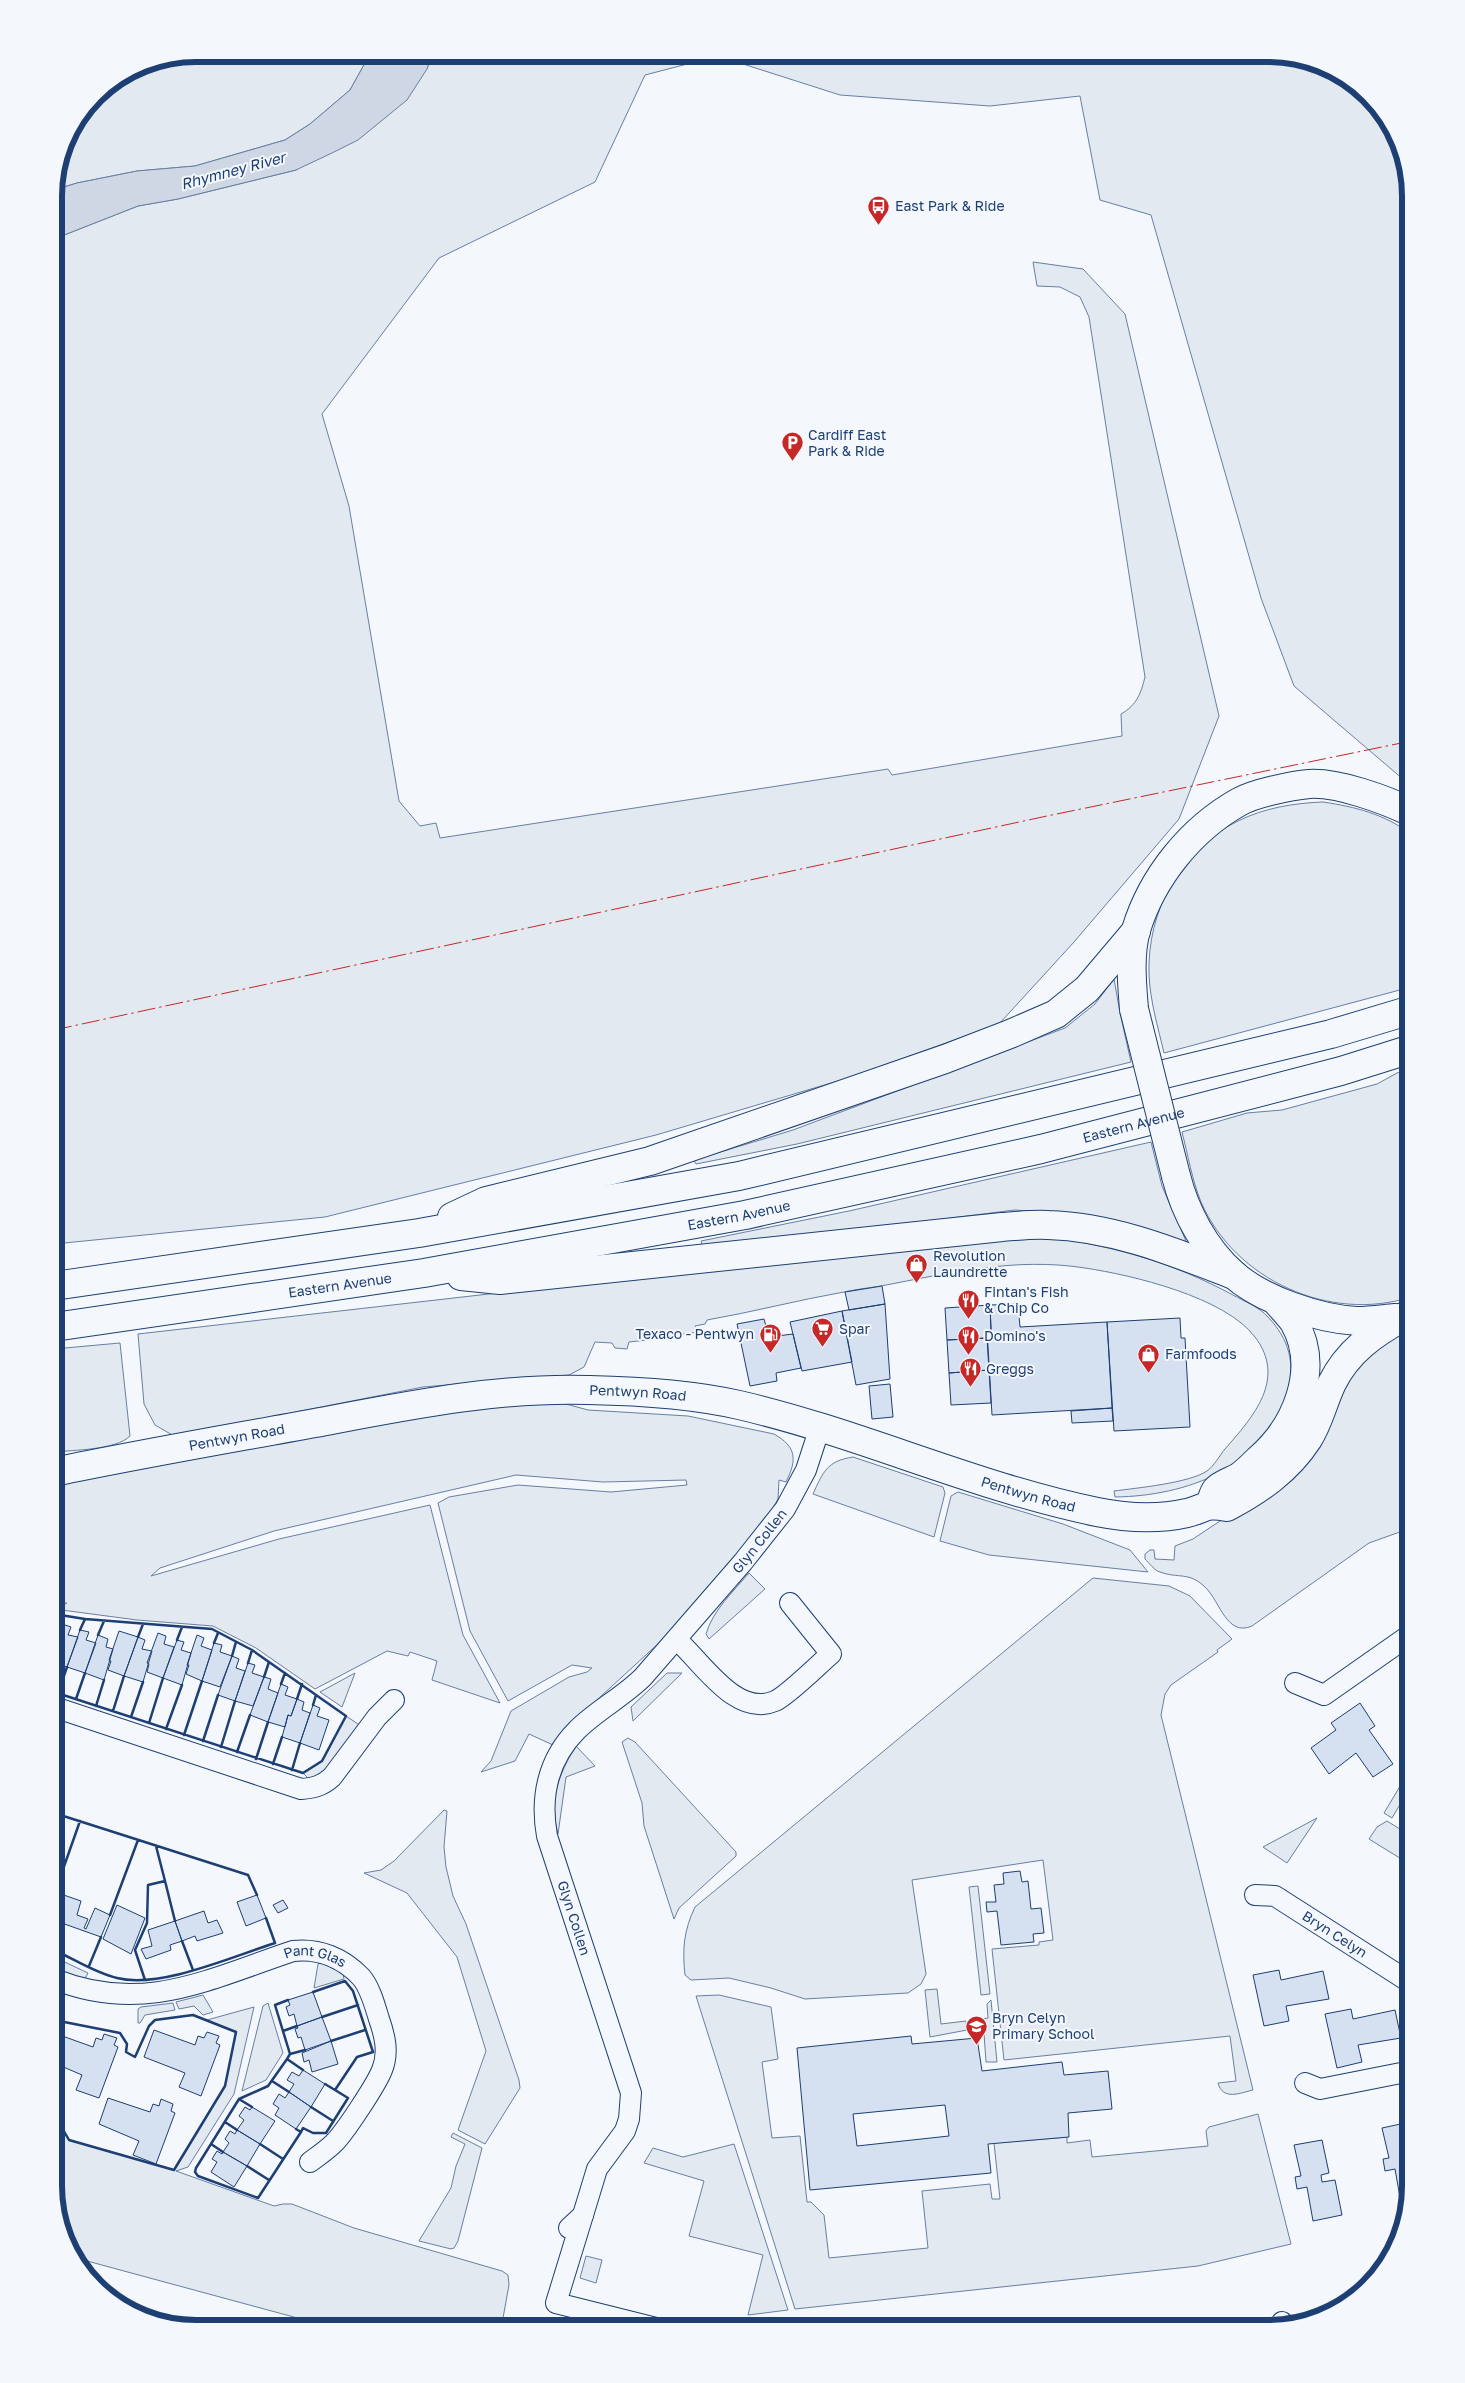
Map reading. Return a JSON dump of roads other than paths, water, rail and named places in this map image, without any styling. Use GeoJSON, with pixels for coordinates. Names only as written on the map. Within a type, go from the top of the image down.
{"type":"FeatureCollection","features":[{"type":"Feature","properties":{"kind":"main road"},"geometry":{"type":"LineString","coordinates":[[419,1232],[486,1201],[650,1161],[936,1063],[1056,1014],[1087,988],[1136,931],[1155,888],[1186,842],[1240,802],[1310,784],[1359,792],[1402,809]]}},
{"type":"Feature","properties":{"kind":"main road"},"geometry":{"type":"LineString","coordinates":[[1136,931],[1131,976],[1134,1009],[1181,1194],[1200,1233],[1234,1275]]}},
{"type":"Feature","properties":{"kind":"main road"},"geometry":{"type":"LineString","coordinates":[[62,1285],[419,1232],[739,1176],[1331,1034],[1402,1013]]}},
{"type":"Feature","properties":{"kind":"main road","name":"Eastern Avenue"},"geometry":{"type":"LineString","coordinates":[[62,1326],[424,1273],[745,1215],[1041,1149],[1341,1071],[1402,1052]]}},
{"type":"Feature","properties":{"kind":"main road"},"geometry":{"type":"LineString","coordinates":[[424,1273],[500,1280],[1002,1227],[1048,1225],[1090,1229],[1147,1242],[1234,1275],[1277,1302],[1318,1315],[1357,1321],[1402,1316]]}},
{"type":"Feature","properties":{"kind":"main road"},"geometry":{"type":"LineString","coordinates":[[1210,1504],[1216,1489],[1240,1476],[1264,1455],[1283,1434],[1296,1411],[1303,1387],[1305,1365],[1302,1343],[1294,1323],[1277,1302]]}},
{"type":"Feature","properties":{"kind":"main road","name":"Pentwyn Road"},"geometry":{"type":"LineString","coordinates":[[62,1470],[416,1404],[490,1393],[587,1390],[687,1397],[737,1404],[820,1427],[956,1472],[1043,1498],[1095,1511],[1145,1518],[1188,1513],[1210,1504],[1227,1507],[1251,1494],[1283,1469],[1308,1439],[1317,1422],[1331,1384],[1345,1361],[1372,1334],[1402,1318]]}},
{"type":"Feature","properties":{"kind":"street","name":"Glyn Collen"},"geometry":{"type":"LineString","coordinates":[[624,2320],[556,2303],[576,2222],[597,2169],[627,2125],[631,2093],[547,1836],[543,1807],[544,1795],[557,1756],[568,1740],[578,1729],[633,1687],[676,1640],[785,1509],[806,1470],[820,1427]]}},
{"type":"Feature","properties":{"kind":"street"},"geometry":{"type":"LineString","coordinates":[[676,1640],[733,1696],[754,1705],[776,1701],[831,1654],[790,1603]]}},
{"type":"Feature","properties":{"kind":"street"},"geometry":{"type":"LineString","coordinates":[[1295,1683],[1324,1695],[1402,1640]]}},
{"type":"Feature","properties":{"kind":"street"},"geometry":{"type":"LineString","coordinates":[[62,1711],[301,1789],[319,1786],[332,1777],[377,1717],[394,1700]]}},
{"type":"Feature","properties":{"kind":"street","name":"Bryn Celyn"},"geometry":{"type":"LineString","coordinates":[[1255,1895],[1275,1896],[1402,1976]]}},
{"type":"Feature","properties":{"kind":"street","name":"Pant Glas"},"geometry":{"type":"LineString","coordinates":[[62,1981],[95,1990],[136,1995],[168,1992],[183,1988],[293,1951],[314,1950],[328,1954],[342,1962],[362,1978],[372,1999],[387,2050],[382,2070],[335,2143],[310,2162]]}},
{"type":"Feature","properties":{"kind":"street"},"geometry":{"type":"LineString","coordinates":[[1305,2083],[1320,2090],[1402,2073]]}},
{"type":"Feature","properties":{"kind":"water","name":"Rhymney River"},"geometry":{"type":"Polygon","coordinates":[[[365,62],[429,62],[407,100],[358,140],[296,170],[178,199],[138,206],[63,235],[63,187],[137,171],[195,166],[285,140],[310,124],[350,90],[365,62]]]}},
{"type":"Feature","properties":{"kind":"place","name":"East Park & Ride"},"geometry":{"type":"Point","coordinates":[879,225]}},
{"type":"Feature","properties":{"kind":"place","name":"Cardiff East Park & Ride"},"geometry":{"type":"Point","coordinates":[792,462]}},
{"type":"Feature","properties":{"kind":"place","name":"Revolution Laundrette"},"geometry":{"type":"Point","coordinates":[917,1283]}},
{"type":"Feature","properties":{"kind":"place","name":"Fintan's Fish & Chip Co"},"geometry":{"type":"Point","coordinates":[968,1319]}},
{"type":"Feature","properties":{"kind":"place","name":"Spar"},"geometry":{"type":"Point","coordinates":[823,1348]}},
{"type":"Feature","properties":{"kind":"place","name":"Texaco - Pentwyn"},"geometry":{"type":"Point","coordinates":[770,1353]}},
{"type":"Feature","properties":{"kind":"place","name":"Domino's"},"geometry":{"type":"Point","coordinates":[968,1355]}},
{"type":"Feature","properties":{"kind":"place","name":"Farmfoods"},"geometry":{"type":"Point","coordinates":[1149,1373]}},
{"type":"Feature","properties":{"kind":"place","name":"Greggs"},"geometry":{"type":"Point","coordinates":[970,1388]}},
{"type":"Feature","properties":{"kind":"place","name":"Bryn Celyn Primary School"},"geometry":{"type":"Point","coordinates":[976,2045]}}]}
